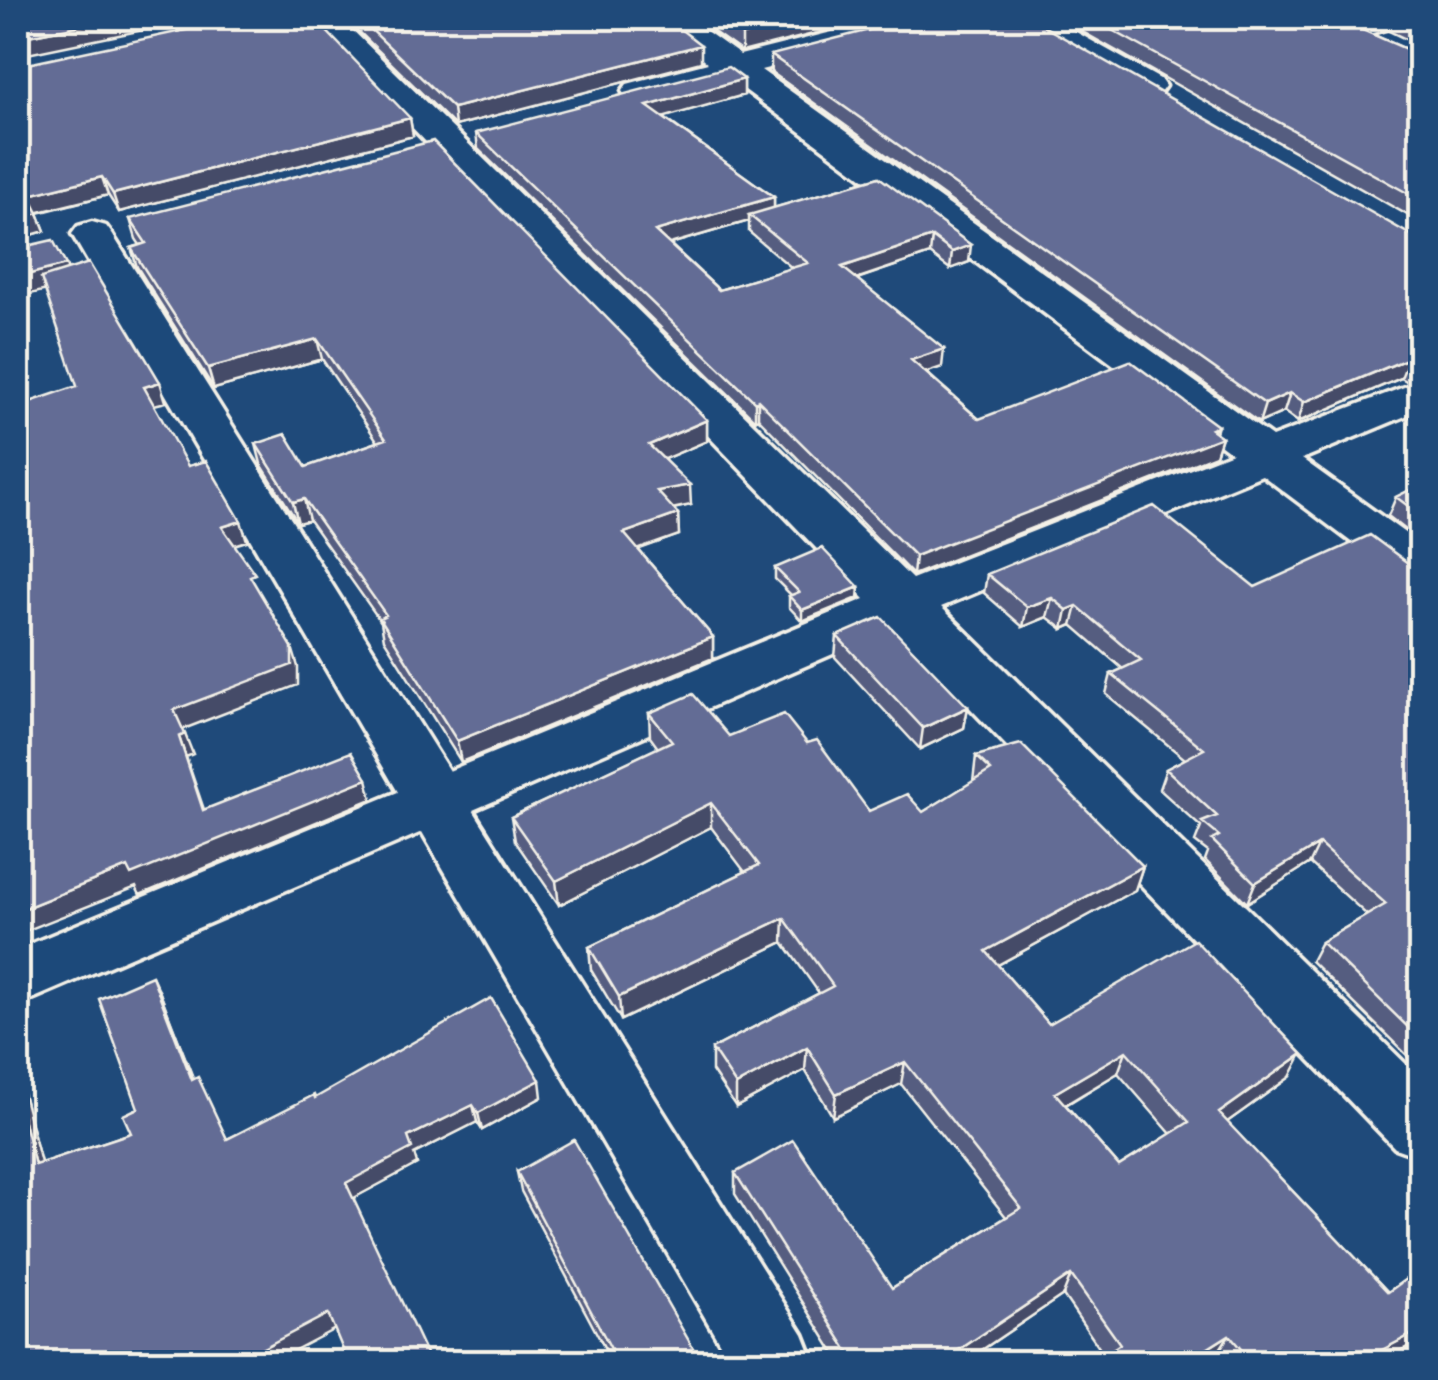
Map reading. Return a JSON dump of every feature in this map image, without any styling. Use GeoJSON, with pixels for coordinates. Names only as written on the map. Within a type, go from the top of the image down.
{"type":"FeatureCollection","features":[{"type":"Feature","properties":{"kind":"street"},"geometry":{"type":"LineString","coordinates":[[322,18],[1420,1125]]}},
{"type":"Feature","properties":{"kind":"street"},"geometry":{"type":"LineString","coordinates":[[668,18],[1420,568]]}},
{"type":"Feature","properties":{"kind":"street"},"geometry":{"type":"LineString","coordinates":[[600,102],[924,18]]}},
{"type":"Feature","properties":{"kind":"street"},"geometry":{"type":"LineString","coordinates":[[1029,18],[1182,105]]}},
{"type":"Feature","properties":{"kind":"street"},"geometry":{"type":"LineString","coordinates":[[1420,32],[1371,37],[1420,60]]}},
{"type":"Feature","properties":{"kind":"street"},"geometry":{"type":"LineString","coordinates":[[92,234],[775,1362]]}},
{"type":"Feature","properties":{"kind":"street"},"geometry":{"type":"LineString","coordinates":[[18,978],[905,602],[1420,394]]}},
{"type":"Feature","properties":{"kind":"building"},"geometry":{"type":"Polygon","coordinates":[[[18,18],[118,18],[18,38],[18,18]]]}},
{"type":"Feature","properties":{"kind":"building"},"geometry":{"type":"Polygon","coordinates":[[[242,18],[314,18],[410,118],[113,194],[102,177],[29,195],[38,213],[18,219],[18,66],[242,18]]]}},
{"type":"Feature","properties":{"kind":"building"},"geometry":{"type":"Polygon","coordinates":[[[359,18],[666,18],[701,45],[453,108],[359,18]]]}},
{"type":"Feature","properties":{"kind":"building"},"geometry":{"type":"Polygon","coordinates":[[[717,18],[812,18],[742,35],[717,18]]]}},
{"type":"Feature","properties":{"kind":"building"},"geometry":{"type":"Polygon","coordinates":[[[916,18],[1029,18],[1420,237],[1420,360],[1409,358],[1304,402],[1290,393],[1265,404],[771,55],[916,18]]]}},
{"type":"Feature","properties":{"kind":"building"},"geometry":{"type":"Polygon","coordinates":[[[1090,18],[1335,18],[1420,55],[1420,200],[1090,18]]]}},
{"type":"Feature","properties":{"kind":"building"},"geometry":{"type":"Polygon","coordinates":[[[1401,18],[1420,18],[1420,27],[1401,18]]]}},
{"type":"Feature","properties":{"kind":"building"},"geometry":{"type":"Polygon","coordinates":[[[728,67],[744,79],[647,106],[774,197],[655,231],[719,290],[808,263],[749,215],[879,177],[971,245],[952,252],[932,237],[842,267],[944,349],[911,360],[979,419],[1130,361],[1218,426],[1211,429],[1222,437],[915,556],[758,400],[755,402],[476,133],[728,67]]]}},
{"type":"Feature","properties":{"kind":"building"},"geometry":{"type":"Polygon","coordinates":[[[433,141],[707,420],[649,445],[690,485],[657,491],[678,514],[624,533],[713,637],[457,741],[380,618],[386,615],[304,499],[293,502],[256,444],[286,434],[306,467],[386,439],[317,339],[208,368],[131,248],[146,243],[130,219],[433,141]]]}},
{"type":"Feature","properties":{"kind":"building"},"geometry":{"type":"Polygon","coordinates":[[[53,240],[66,265],[18,277],[18,248],[53,240]]]}},
{"type":"Feature","properties":{"kind":"building"},"geometry":{"type":"Polygon","coordinates":[[[89,263],[160,382],[144,387],[188,466],[206,461],[241,521],[222,527],[255,574],[250,576],[292,647],[292,665],[174,710],[185,734],[179,737],[203,810],[351,752],[367,779],[131,875],[127,867],[18,911],[18,406],[77,386],[41,278],[89,263]]]}},
{"type":"Feature","properties":{"kind":"building"},"geometry":{"type":"Polygon","coordinates":[[[1420,485],[1420,515],[1396,497],[1420,485]]]}},
{"type":"Feature","properties":{"kind":"building"},"geometry":{"type":"Polygon","coordinates":[[[1154,506],[1255,587],[1370,535],[1408,563],[1420,566],[1420,1039],[1321,942],[1386,904],[1319,844],[1255,883],[1212,840],[1219,836],[1202,822],[1217,816],[1166,769],[1204,749],[1111,674],[1141,660],[1077,606],[1067,610],[1052,598],[1027,607],[987,574],[1154,506]]]}},
{"type":"Feature","properties":{"kind":"building"},"geometry":{"type":"Polygon","coordinates":[[[822,548],[859,587],[802,610],[789,596],[799,592],[775,568],[822,548]]]}},
{"type":"Feature","properties":{"kind":"building"},"geometry":{"type":"Polygon","coordinates":[[[881,617],[968,707],[923,728],[837,636],[881,617]]]}},
{"type":"Feature","properties":{"kind":"building"},"geometry":{"type":"Polygon","coordinates":[[[693,694],[729,736],[784,714],[807,743],[817,740],[869,811],[907,794],[923,812],[991,770],[976,756],[1021,744],[1143,866],[986,951],[1049,1024],[1195,940],[1302,1054],[1219,1113],[1388,1292],[1420,1269],[1420,1330],[1359,1362],[1252,1362],[1229,1335],[1186,1362],[1093,1362],[1120,1344],[1071,1275],[941,1362],[855,1362],[735,1173],[793,1140],[892,1288],[1021,1208],[905,1062],[836,1094],[807,1047],[736,1085],[712,1049],[833,986],[784,918],[619,997],[589,947],[759,865],[711,803],[556,881],[511,817],[672,741],[649,713],[693,694]],[[1126,1051],[1055,1093],[1119,1166],[1189,1122],[1126,1051]]]}},
{"type":"Feature","properties":{"kind":"building"},"geometry":{"type":"Polygon","coordinates":[[[152,976],[192,1080],[198,1077],[227,1139],[314,1095],[315,1098],[491,998],[540,1080],[478,1113],[473,1105],[408,1137],[412,1148],[346,1183],[430,1362],[348,1362],[328,1314],[244,1358],[241,1351],[220,1362],[18,1362],[18,1099],[35,1165],[131,1133],[123,1115],[138,1108],[99,999],[152,976]]]}},
{"type":"Feature","properties":{"kind":"building"},"geometry":{"type":"Polygon","coordinates":[[[574,1140],[701,1362],[618,1362],[517,1172],[574,1140]]]}},
{"type":"Feature","properties":{"kind":"waterway"},"geometry":{"type":"LineString","coordinates":[[1357,18],[1420,46]]}}]}
